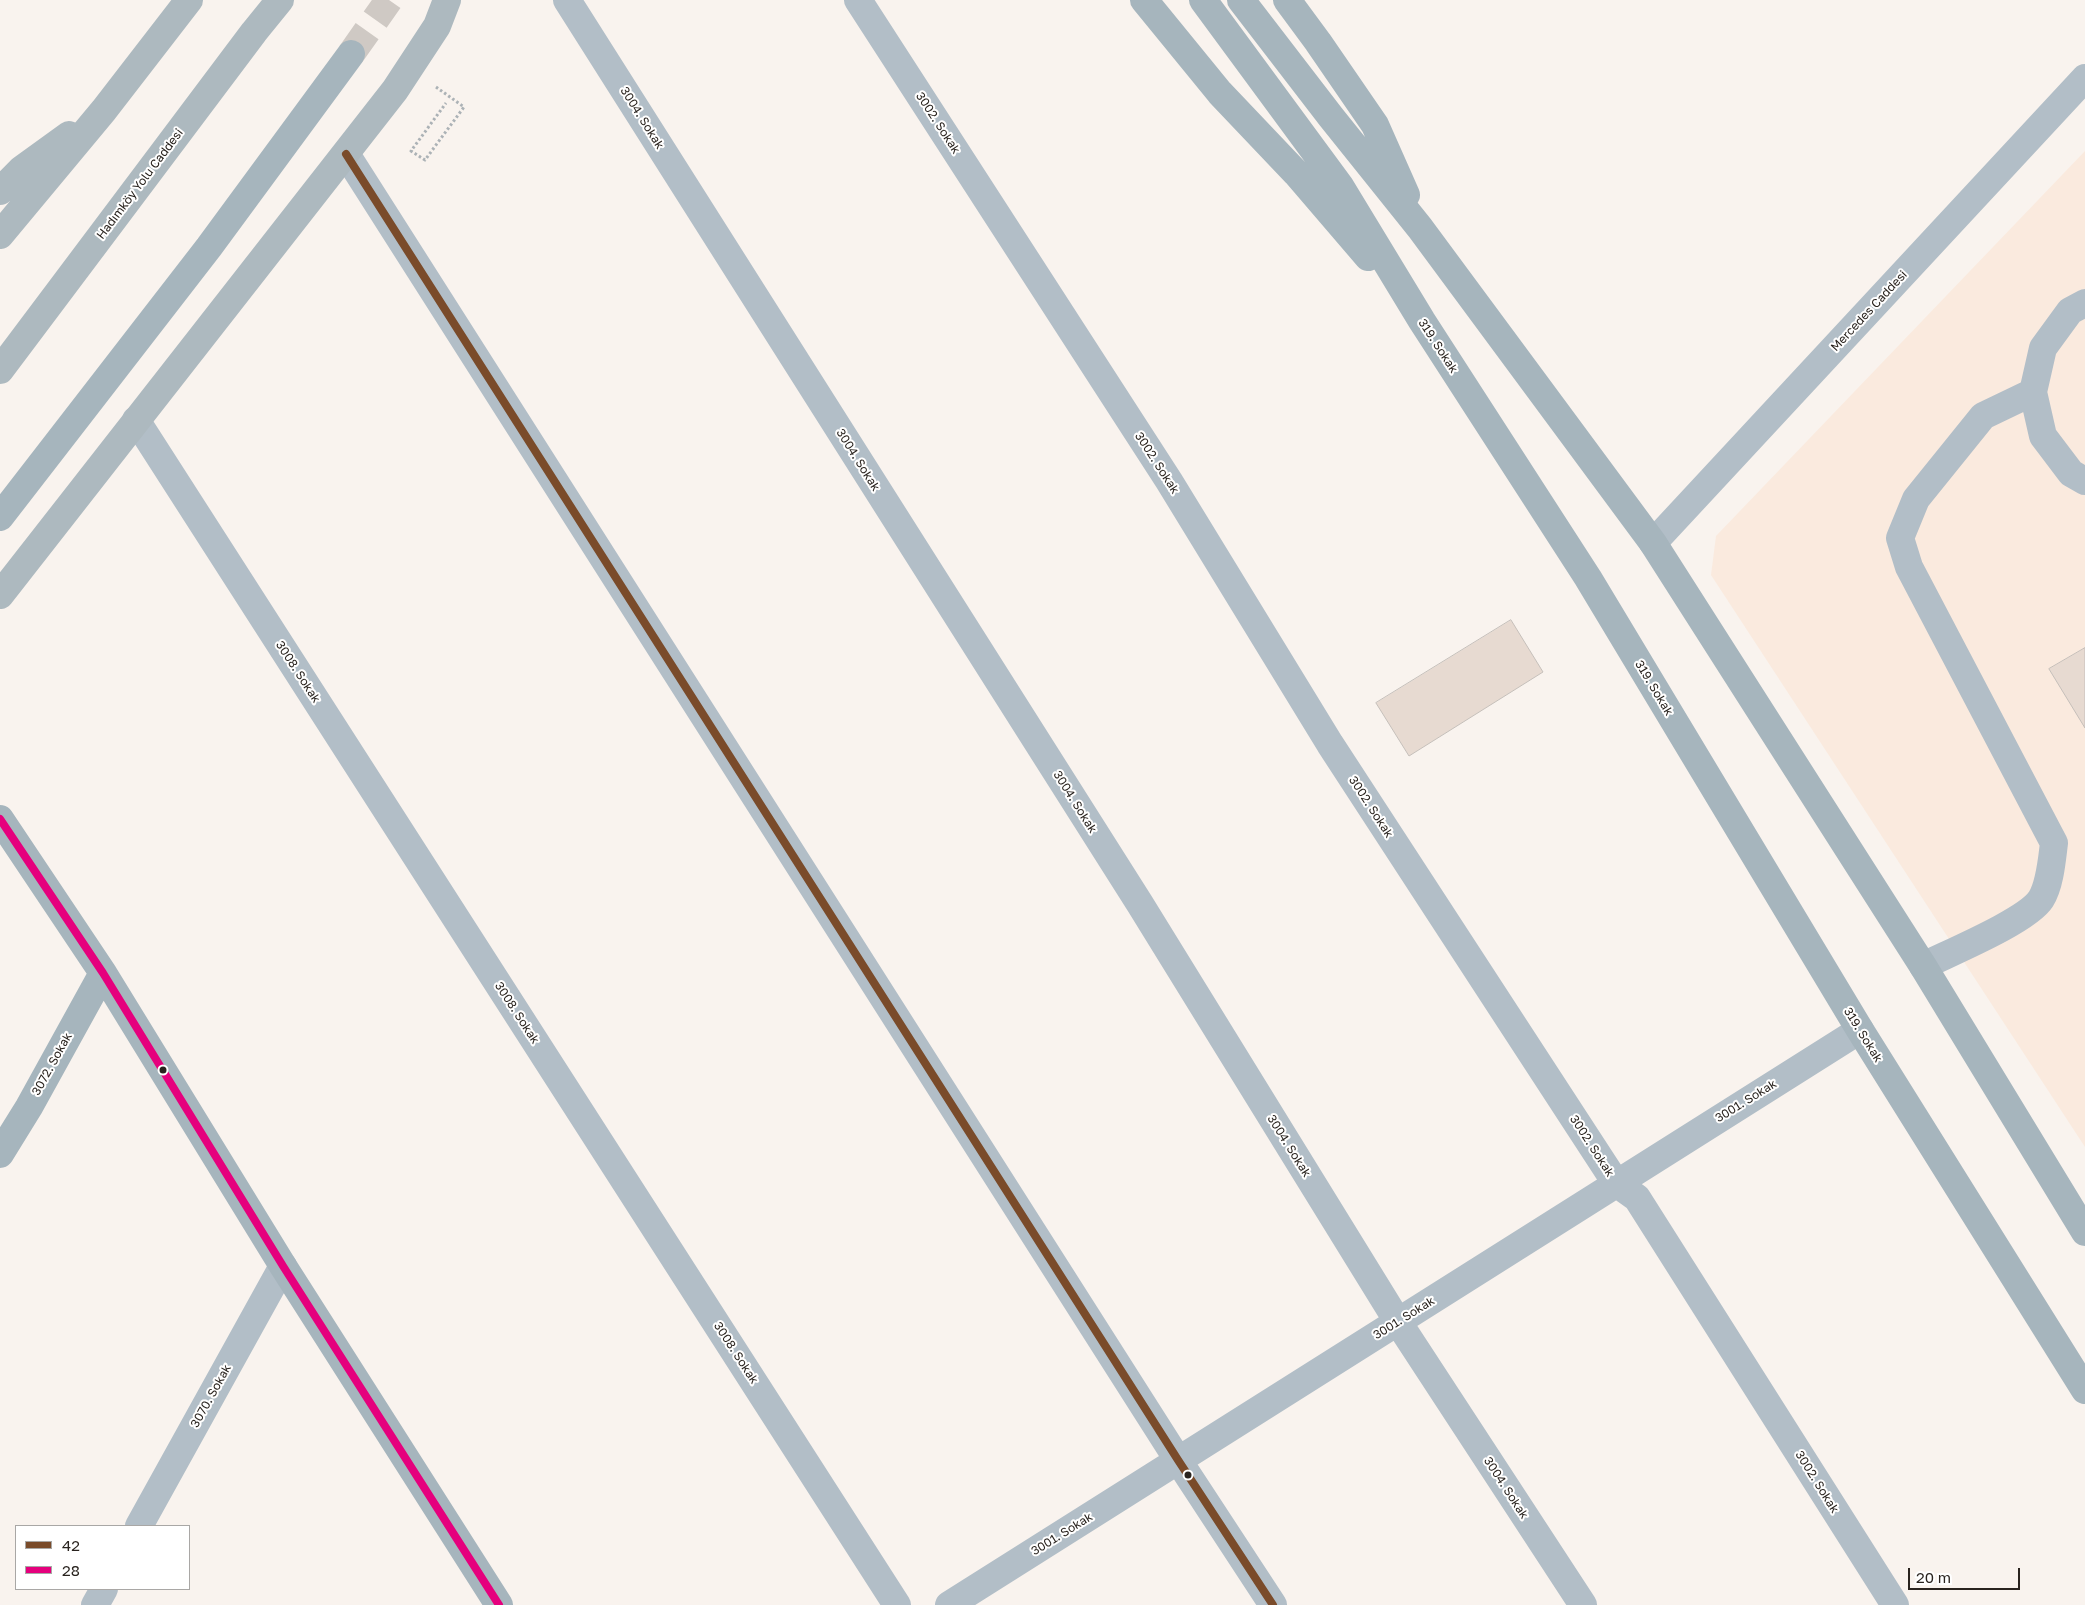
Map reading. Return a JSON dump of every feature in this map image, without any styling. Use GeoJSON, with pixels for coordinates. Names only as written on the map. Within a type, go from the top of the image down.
{"type":"FeatureCollection","features":[{"type":"Feature","properties":{"kind":"highway"},"geometry":{"type":"LineString","coordinates":[[0,235],[104,110],[189,0]]}},
{"type":"Feature","properties":{"kind":"highway","name":"Hadımköy Yolu Caddesi"},"geometry":{"type":"LineString","coordinates":[[0,370],[280,0]]}},
{"type":"Feature","properties":{"kind":"highway"},"geometry":{"type":"LineString","coordinates":[[0,595],[395,90],[436,26],[447,0]]}},
{"type":"Feature","properties":{"kind":"highway"},"geometry":{"type":"LineString","coordinates":[[0,191],[22,169],[104,110]]}},
{"type":"Feature","properties":{"kind":"main road"},"geometry":{"type":"LineString","coordinates":[[436,26],[454,0]]}},
{"type":"Feature","properties":{"kind":"main road"},"geometry":{"type":"LineString","coordinates":[[1144,0],[1220,93],[1296,173],[1422,321]]}},
{"type":"Feature","properties":{"kind":"main road","name":"319. Sokak"},"geometry":{"type":"LineString","coordinates":[[1203,0],[1340,186],[1422,321],[1588,578],[1860,1030],[2085,1390]]}},
{"type":"Feature","properties":{"kind":"main road"},"geometry":{"type":"LineString","coordinates":[[1241,0],[1420,228],[1653,543],[1923,966],[2085,1232]]}},
{"type":"Feature","properties":{"kind":"main road"},"geometry":{"type":"LineString","coordinates":[[1287,0],[1375,125],[1420,228]]}},
{"type":"Feature","properties":{"kind":"main road"},"geometry":{"type":"LineString","coordinates":[[0,517],[209,247],[351,54]]}},
{"type":"Feature","properties":{"kind":"main road"},"geometry":{"type":"LineString","coordinates":[[0,819],[103,973],[283,1266],[499,1605]]}},
{"type":"Feature","properties":{"kind":"main road","name":"3072. Sokak"},"geometry":{"type":"LineString","coordinates":[[0,1154],[103,973]]}},
{"type":"Feature","properties":{"kind":"street","name":"3004. Sokak"},"geometry":{"type":"LineString","coordinates":[[567,0],[1140,904],[1398,1322],[1583,1605]]}},
{"type":"Feature","properties":{"kind":"street","name":"3002. Sokak"},"geometry":{"type":"LineString","coordinates":[[858,0],[1169,481],[1330,744],[1616,1182],[1636,1198],[1895,1605]]}},
{"type":"Feature","properties":{"kind":"street","name":"Mercedes Caddesi"},"geometry":{"type":"LineString","coordinates":[[1653,543],[2082,88]]}},
{"type":"Feature","properties":{"kind":"street"},"geometry":{"type":"LineString","coordinates":[[346,154],[1178,1460],[1273,1605]]}},
{"type":"Feature","properties":{"kind":"street"},"geometry":{"type":"LineString","coordinates":[[2085,303],[2070,311],[2043,348],[2033,392],[2043,436],[2071,473],[2085,481]]}},
{"type":"Feature","properties":{"kind":"street"},"geometry":{"type":"LineString","coordinates":[[1923,966],[2018,919],[2041,900],[2050,873],[2054,843],[1909,567],[1900,538],[1916,499],[1983,416],[2033,392]]}},
{"type":"Feature","properties":{"kind":"street","name":"3008. Sokak"},"geometry":{"type":"LineString","coordinates":[[136,420],[897,1605]]}},
{"type":"Feature","properties":{"kind":"street","name":"3001. Sokak"},"geometry":{"type":"LineString","coordinates":[[949,1605],[1616,1182],[1860,1030]]}},
{"type":"Feature","properties":{"kind":"street","name":"3070. Sokak"},"geometry":{"type":"LineString","coordinates":[[140,1525],[283,1266]]}},
{"type":"Feature","properties":{"kind":"street"},"geometry":{"type":"LineString","coordinates":[[95,1605],[103,1590]]}},
{"type":"Feature","properties":{"kind":"path"},"geometry":{"type":"LineString","coordinates":[[446,103],[410,151],[425,160],[464,107]]}},
{"type":"Feature","properties":{"kind":"shaded area"},"geometry":{"type":"Polygon","coordinates":[[[2085,151],[2085,1147],[1711,575],[1716,536],[2085,151]]]}},
{"type":"Feature","properties":{"kind":"building"},"geometry":{"type":"Polygon","coordinates":[[[1511,620],[1543,672],[1409,756],[1376,703],[1511,620]]]}},
{"type":"Feature","properties":{"kind":"building"},"geometry":{"type":"Polygon","coordinates":[[[2085,648],[2085,728],[2049,669],[2085,648]]]}},
{"type":"Feature","properties":{"kind":"tunnel"},"geometry":{"type":"LineString","coordinates":[[351,54],[389,0]]}},
{"type":"Feature","properties":{"kind":"transit line","name":"42"},"geometry":{"type":"LineString","coordinates":[[346,154],[1178,1460],[1273,1605]]}},
{"type":"Feature","properties":{"kind":"transit line","name":"28"},"geometry":{"type":"LineString","coordinates":[[0,819],[103,973],[283,1266],[499,1605]]}}]}
